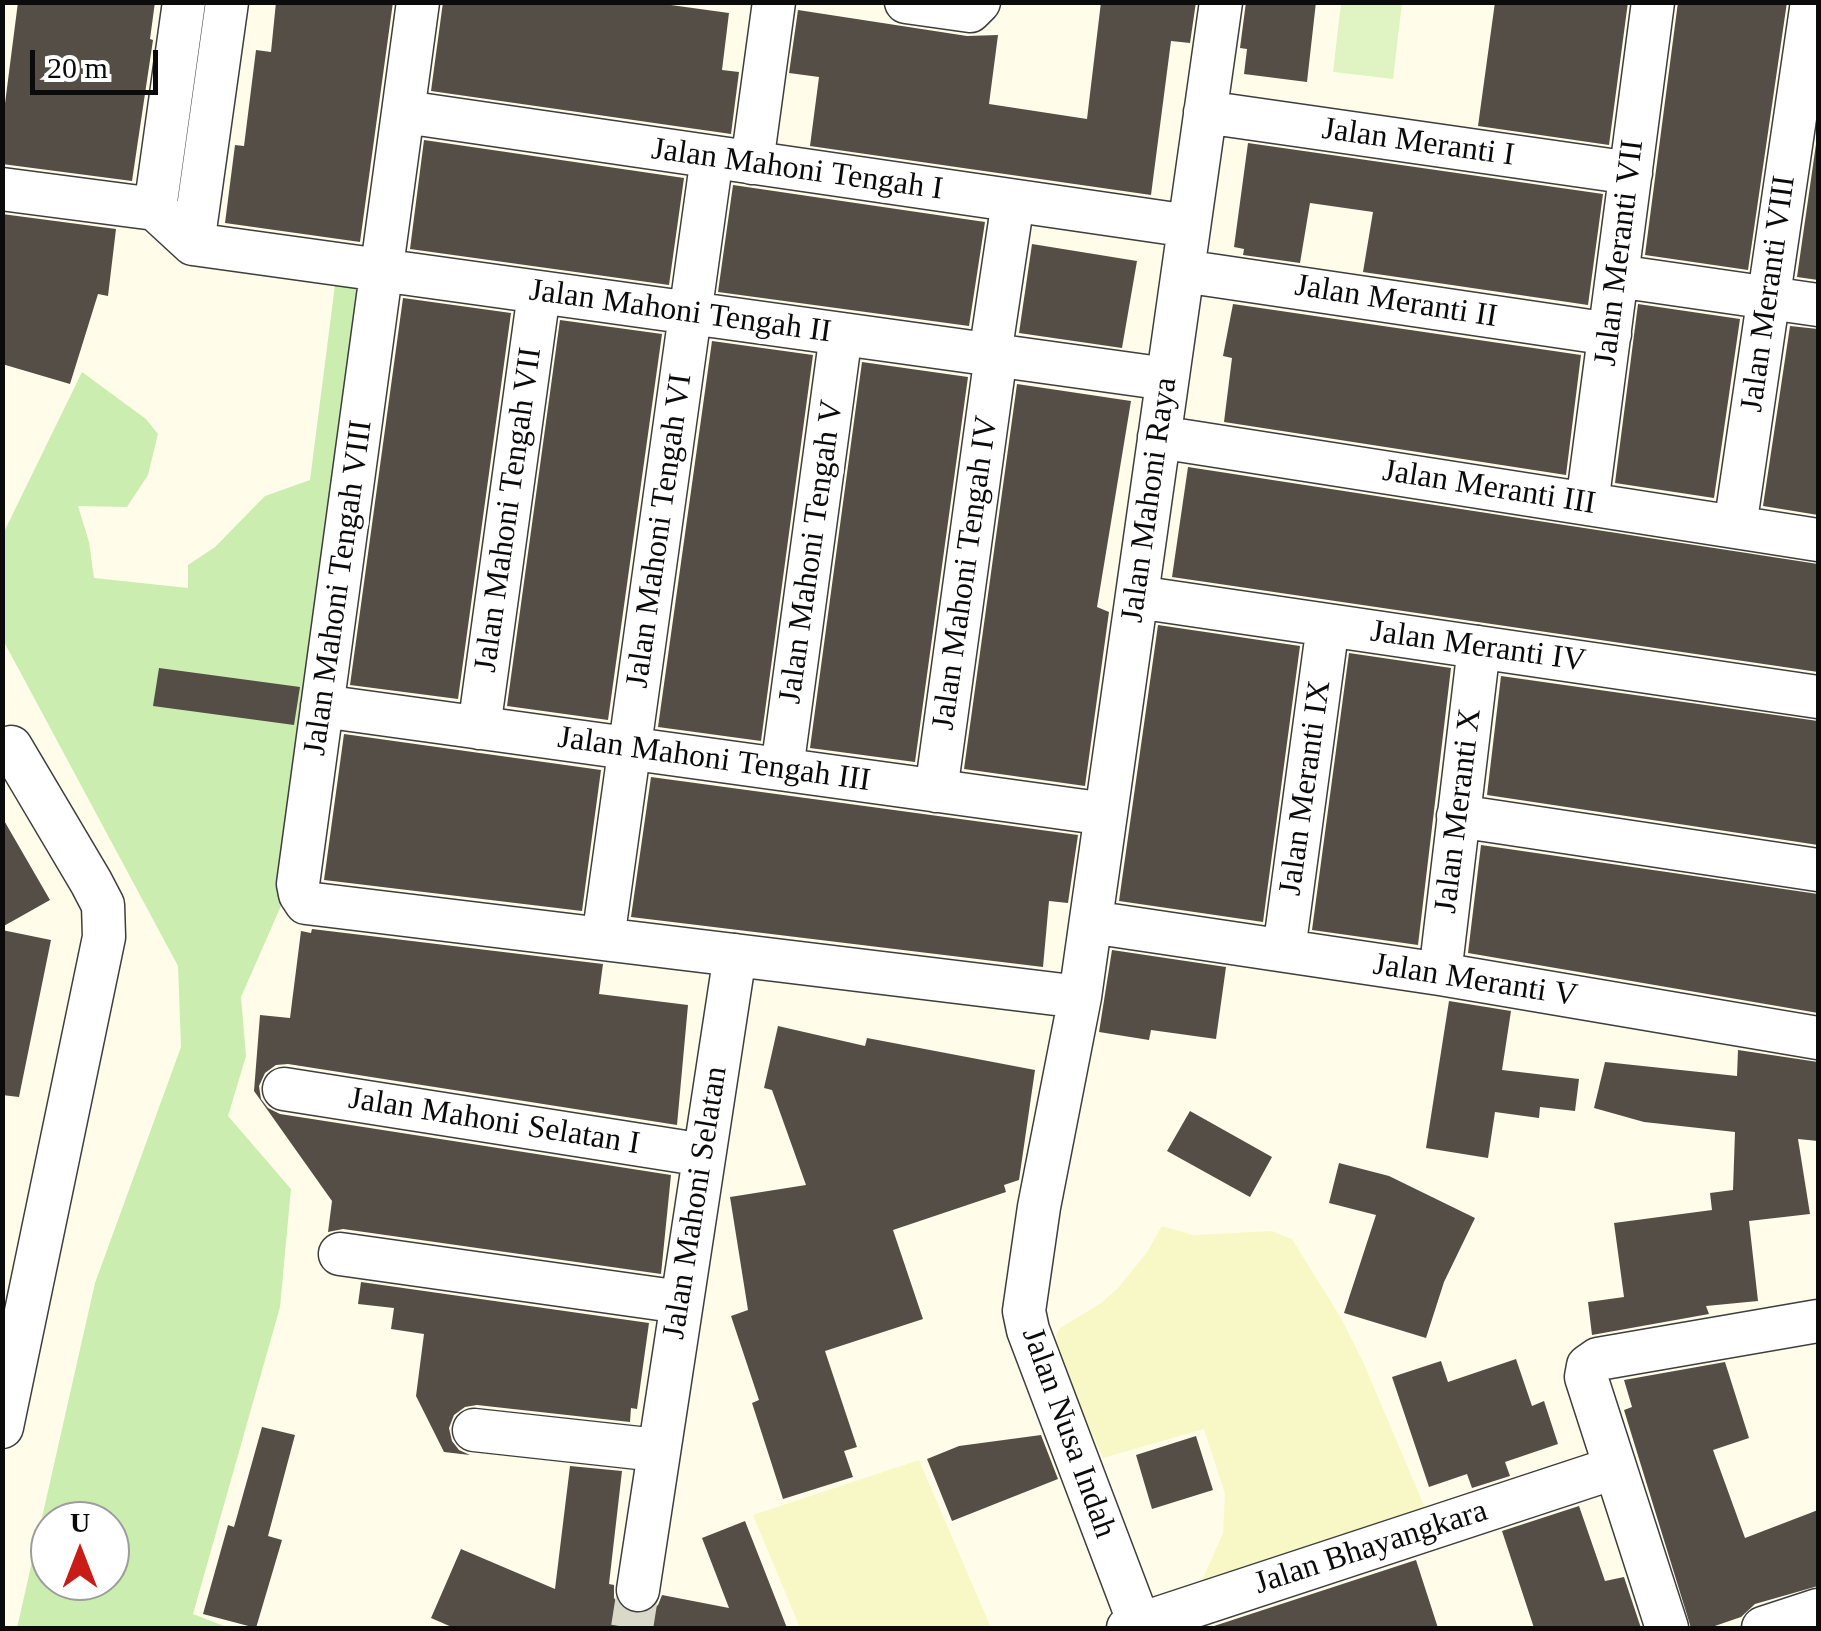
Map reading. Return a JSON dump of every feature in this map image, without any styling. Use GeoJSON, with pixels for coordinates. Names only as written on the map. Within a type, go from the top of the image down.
{"type":"FeatureCollection","features":[{"type":"Feature","properties":{"kind":"street"},"geometry":{"type":"LineString","coordinates":[[154,209],[184,2]]}},
{"type":"Feature","properties":{"kind":"street"},"geometry":{"type":"LineString","coordinates":[[193,244],[227,2]]}},
{"type":"Feature","properties":{"kind":"street","name":"Jalan Mahoni Tengah VIII"},"geometry":{"type":"LineString","coordinates":[[418,2],[298,884],[306,903],[602,939]]}},
{"type":"Feature","properties":{"kind":"street","name":"Jalan Mahoni Tengah VI"},"geometry":{"type":"LineString","coordinates":[[602,939],[690,314],[774,2]]}},
{"type":"Feature","properties":{"kind":"street"},"geometry":{"type":"LineString","coordinates":[[906,2],[974,6]]}},
{"type":"Feature","properties":{"kind":"street","name":"Jalan Mahoni Raya"},"geometry":{"type":"LineString","coordinates":[[1080,998],[1111,924],[1106,814],[1221,2]]}},
{"type":"Feature","properties":{"kind":"street","name":"Jalan Meranti VII"},"geometry":{"type":"LineString","coordinates":[[1587,504],[1652,2]]}},
{"type":"Feature","properties":{"kind":"street","name":"Jalan Meranti VIII"},"geometry":{"type":"LineString","coordinates":[[1734,527],[1812,2]]}},
{"type":"Feature","properties":{"kind":"street","name":"Jalan Mahoni Tengah I"},"geometry":{"type":"LineString","coordinates":[[405,112],[1189,226]]}},
{"type":"Feature","properties":{"kind":"street","name":"Jalan Meranti I"},"geometry":{"type":"LineString","coordinates":[[1205,112],[1630,173]]}},
{"type":"Feature","properties":{"kind":"street"},"geometry":{"type":"LineString","coordinates":[[2,189],[154,209],[193,244]]}},
{"type":"Feature","properties":{"kind":"street","name":"Jalan Mahoni Tengah IV"},"geometry":{"type":"LineString","coordinates":[[936,791],[1014,201]]}},
{"type":"Feature","properties":{"kind":"street","name":"Jalan Mahoni Tengah II"},"geometry":{"type":"LineString","coordinates":[[193,244],[1167,379]]}},
{"type":"Feature","properties":{"kind":"street","name":"Jalan Meranti II"},"geometry":{"type":"LineString","coordinates":[[1182,271],[1610,334]]}},
{"type":"Feature","properties":{"kind":"street"},"geometry":{"type":"LineString","coordinates":[[1617,276],[1818,305]]}},
{"type":"Feature","properties":{"kind":"street","name":"Jalan Mahoni Tengah VII"},"geometry":{"type":"LineString","coordinates":[[479,728],[540,293]]}},
{"type":"Feature","properties":{"kind":"street","name":"Jalan Mahoni Tengah V"},"geometry":{"type":"LineString","coordinates":[[782,769],[841,334]]}},
{"type":"Feature","properties":{"kind":"street","name":"Jalan Meranti III"},"geometry":{"type":"LineString","coordinates":[[1160,437],[1818,540]]}},
{"type":"Feature","properties":{"kind":"street","name":"Jalan Meranti IV"},"geometry":{"type":"LineString","coordinates":[[1137,597],[1818,696]]}},
{"type":"Feature","properties":{"kind":"street","name":"Jalan Meranti IX"},"geometry":{"type":"LineString","coordinates":[[1284,950],[1328,625]]}},
{"type":"Feature","properties":{"kind":"street","name":"Jalan Meranti X"},"geometry":{"type":"LineString","coordinates":[[1440,974],[1479,647]]}},
{"type":"Feature","properties":{"kind":"street","name":"Jalan Mahoni Tengah III"},"geometry":{"type":"LineString","coordinates":[[322,706],[1106,814]]}},
{"type":"Feature","properties":{"kind":"street"},"geometry":{"type":"LineString","coordinates":[[2,1427],[104,937],[103,906],[5,743]]}},
{"type":"Feature","properties":{"kind":"street"},"geometry":{"type":"LineString","coordinates":[[1458,816],[1818,870]]}},
{"type":"Feature","properties":{"kind":"street","name":"Jalan Meranti V"},"geometry":{"type":"LineString","coordinates":[[1111,924],[1818,1037]]}},
{"type":"Feature","properties":{"kind":"street"},"geometry":{"type":"LineString","coordinates":[[602,939],[1080,998]]}},
{"type":"Feature","properties":{"kind":"street","name":"Jalan Mahoni Selatan"},"geometry":{"type":"LineString","coordinates":[[638,1590],[735,955]]}},
{"type":"Feature","properties":{"kind":"street","name":"Jalan Nusa Indah"},"geometry":{"type":"LineString","coordinates":[[1080,998],[1039,1207],[1024,1312],[1136,1627]]}},
{"type":"Feature","properties":{"kind":"street","name":"Jalan Mahoni Selatan I"},"geometry":{"type":"LineString","coordinates":[[284,1089],[704,1155]]}},
{"type":"Feature","properties":{"kind":"street"},"geometry":{"type":"LineString","coordinates":[[340,1254],[680,1302]]}},
{"type":"Feature","properties":{"kind":"street"},"geometry":{"type":"LineString","coordinates":[[1667,1628],[1586,1377],[1588,1366],[1598,1359],[1818,1320]]}},
{"type":"Feature","properties":{"kind":"street"},"geometry":{"type":"LineString","coordinates":[[474,1430],[658,1450]]}},
{"type":"Feature","properties":{"kind":"street","name":"Jalan Bhayangkara"},"geometry":{"type":"LineString","coordinates":[[1136,1627],[1614,1468]]}},
{"type":"Feature","properties":{"kind":"street"},"geometry":{"type":"LineString","coordinates":[[1764,1628],[1818,1610]]}},
{"type":"Feature","properties":{"kind":"green space"},"geometry":{"type":"Polygon","coordinates":[[[1341,3],[1402,3],[1393,79],[1333,72],[1341,3]]]}},
{"type":"Feature","properties":{"kind":"green space"},"geometry":{"type":"Polygon","coordinates":[[[336,277],[364,282],[284,899],[241,997],[246,1056],[228,1116],[291,1189],[280,1307],[193,1614],[229,1628],[17,1628],[30,1570],[30,1601],[130,1601],[130,1501],[46,1501],[95,1283],[181,1047],[178,966],[3,640],[2,536],[82,372],[146,419],[158,434],[148,475],[127,507],[78,506],[94,578],[188,588],[188,565],[215,547],[265,496],[310,480],[336,277]]]}},
{"type":"Feature","properties":{"kind":"green space"},"geometry":{"type":"Polygon","coordinates":[[[1162,1226],[1193,1235],[1272,1231],[1292,1239],[1341,1318],[1364,1364],[1426,1510],[1199,1587],[1223,1533],[1225,1494],[1204,1429],[1103,1458],[1060,1363],[1056,1335],[1060,1328],[1118,1288],[1162,1226]]]}},
{"type":"Feature","properties":{"kind":"green space"},"geometry":{"type":"Polygon","coordinates":[[[919,1460],[991,1628],[800,1628],[753,1515],[919,1460]]]}},
{"type":"Feature","properties":{"kind":"building"},"geometry":{"type":"Polygon","coordinates":[[[18,2],[155,2],[132,181],[2,164],[2,127],[18,2]]]}},
{"type":"Feature","properties":{"kind":"building"},"geometry":{"type":"Polygon","coordinates":[[[276,2],[393,2],[360,242],[225,223],[235,145],[244,146],[256,50],[271,52],[276,2]]]}},
{"type":"Feature","properties":{"kind":"building"},"geometry":{"type":"Polygon","coordinates":[[[443,2],[649,2],[729,13],[722,70],[739,72],[731,134],[431,91],[443,2]]]}},
{"type":"Feature","properties":{"kind":"building"},"geometry":{"type":"Polygon","coordinates":[[[1101,2],[1196,2],[1190,43],[1171,41],[1151,195],[810,146],[819,77],[789,73],[798,10],[967,36],[998,35],[989,104],[1087,119],[1101,2]]]}},
{"type":"Feature","properties":{"kind":"building"},"geometry":{"type":"Polygon","coordinates":[[[1246,2],[1316,2],[1307,82],[1244,74],[1247,49],[1240,48],[1246,2]]]}},
{"type":"Feature","properties":{"kind":"building"},"geometry":{"type":"Polygon","coordinates":[[[1495,2],[1628,2],[1609,145],[1478,126],[1495,2]]]}},
{"type":"Feature","properties":{"kind":"building"},"geometry":{"type":"Polygon","coordinates":[[[1678,2],[1787,2],[1748,270],[1645,255],[1678,2]]]}},
{"type":"Feature","properties":{"kind":"building"},"geometry":{"type":"Polygon","coordinates":[[[1818,130],[1818,280],[1797,277],[1818,130]]]}},
{"type":"Feature","properties":{"kind":"building"},"geometry":{"type":"Polygon","coordinates":[[[424,140],[684,178],[669,285],[410,249],[424,140]]]}},
{"type":"Feature","properties":{"kind":"building"},"geometry":{"type":"Polygon","coordinates":[[[1248,143],[1603,194],[1588,305],[1363,272],[1373,212],[1310,203],[1300,263],[1243,255],[1244,249],[1234,247],[1248,143]]]}},
{"type":"Feature","properties":{"kind":"building"},"geometry":{"type":"Polygon","coordinates":[[[733,185],[985,222],[969,326],[718,292],[733,185]]]}},
{"type":"Feature","properties":{"kind":"building"},"geometry":{"type":"Polygon","coordinates":[[[2,214],[116,229],[108,296],[98,294],[70,384],[2,364],[2,214]]]}},
{"type":"Feature","properties":{"kind":"building"},"geometry":{"type":"Polygon","coordinates":[[[1032,244],[1137,261],[1122,348],[1019,333],[1032,244]]]}},
{"type":"Feature","properties":{"kind":"building"},"geometry":{"type":"Polygon","coordinates":[[[403,298],[511,313],[458,699],[350,685],[403,298]]]}},
{"type":"Feature","properties":{"kind":"building"},"geometry":{"type":"Polygon","coordinates":[[[1233,304],[1581,355],[1566,475],[1224,422],[1232,358],[1223,356],[1233,304]]]}},
{"type":"Feature","properties":{"kind":"building"},"geometry":{"type":"Polygon","coordinates":[[[1638,304],[1740,319],[1714,498],[1615,483],[1638,304]]]}},
{"type":"Feature","properties":{"kind":"building"},"geometry":{"type":"Polygon","coordinates":[[[560,320],[662,334],[608,720],[507,706],[560,320]]]}},
{"type":"Feature","properties":{"kind":"building"},"geometry":{"type":"Polygon","coordinates":[[[1790,326],[1818,329],[1818,515],[1763,506],[1790,326]]]}},
{"type":"Feature","properties":{"kind":"building"},"geometry":{"type":"Polygon","coordinates":[[[712,341],[813,355],[761,741],[658,727],[712,341]]]}},
{"type":"Feature","properties":{"kind":"building"},"geometry":{"type":"Polygon","coordinates":[[[862,362],[968,377],[915,762],[810,748],[862,362]]]}},
{"type":"Feature","properties":{"kind":"building"},"geometry":{"type":"Polygon","coordinates":[[[1017,384],[1131,401],[1097,607],[1109,612],[1085,786],[964,769],[1017,384]]]}},
{"type":"Feature","properties":{"kind":"building"},"geometry":{"type":"Polygon","coordinates":[[[1188,467],[1818,564],[1818,672],[1172,577],[1188,467]]]}},
{"type":"Feature","properties":{"kind":"building"},"geometry":{"type":"Polygon","coordinates":[[[1158,625],[1300,646],[1263,922],[1119,901],[1158,625]]]}},
{"type":"Feature","properties":{"kind":"building"},"geometry":{"type":"Polygon","coordinates":[[[1349,653],[1451,668],[1418,945],[1312,930],[1349,653]]]}},
{"type":"Feature","properties":{"kind":"building"},"geometry":{"type":"Polygon","coordinates":[[[159,668],[300,687],[294,725],[153,706],[159,668]]]}},
{"type":"Feature","properties":{"kind":"building"},"geometry":{"type":"Polygon","coordinates":[[[1501,676],[1818,721],[1818,845],[1487,795],[1501,676]]]}},
{"type":"Feature","properties":{"kind":"building"},"geometry":{"type":"Polygon","coordinates":[[[344,734],[601,770],[582,911],[324,880],[344,734]]]}},
{"type":"Feature","properties":{"kind":"building"},"geometry":{"type":"Polygon","coordinates":[[[651,777],[1078,835],[1068,903],[1049,901],[1043,967],[631,917],[651,777]]]}},
{"type":"Feature","properties":{"kind":"building"},"geometry":{"type":"Polygon","coordinates":[[[2,817],[50,900],[2,927],[2,817]]]}},
{"type":"Feature","properties":{"kind":"building"},"geometry":{"type":"Polygon","coordinates":[[[1481,845],[1818,894],[1818,1013],[1468,953],[1481,845]]]}},
{"type":"Feature","properties":{"kind":"building"},"geometry":{"type":"Polygon","coordinates":[[[312,929],[603,964],[599,994],[688,1005],[677,1125],[288,1064],[276,1065],[265,1073],[259,1086],[261,1099],[280,1114],[671,1175],[661,1274],[343,1229],[328,1232],[332,1201],[254,1091],[260,1015],[290,1018],[301,931],[311,933],[312,929]]]}},
{"type":"Feature","properties":{"kind":"building"},"geometry":{"type":"Polygon","coordinates":[[[2,930],[51,940],[19,1097],[2,1095],[2,930]]]}},
{"type":"Feature","properties":{"kind":"building"},"geometry":{"type":"Polygon","coordinates":[[[1112,950],[1226,967],[1216,1039],[1151,1030],[1149,1040],[1099,1032],[1112,950]]]}},
{"type":"Feature","properties":{"kind":"building"},"geometry":{"type":"Polygon","coordinates":[[[1449,1001],[1511,1011],[1502,1070],[1579,1079],[1575,1111],[1540,1107],[1539,1118],[1495,1112],[1488,1158],[1426,1148],[1449,1001]]]}},
{"type":"Feature","properties":{"kind":"building"},"geometry":{"type":"Polygon","coordinates":[[[778,1026],[865,1046],[867,1038],[1035,1070],[1019,1180],[1004,1185],[1006,1192],[893,1230],[923,1319],[825,1351],[857,1447],[844,1451],[853,1477],[783,1499],[752,1403],[759,1400],[731,1316],[748,1310],[730,1197],[806,1185],[772,1090],[764,1088],[778,1026]]]}},
{"type":"Feature","properties":{"kind":"building"},"geometry":{"type":"Polygon","coordinates":[[[1738,1050],[1818,1062],[1818,1141],[1798,1139],[1810,1214],[1749,1221],[1758,1301],[1706,1306],[1709,1314],[1592,1335],[1588,1302],[1624,1297],[1614,1223],[1712,1210],[1710,1193],[1733,1190],[1735,1132],[1644,1122],[1594,1108],[1605,1062],[1737,1076],[1738,1050]]]}},
{"type":"Feature","properties":{"kind":"building"},"geometry":{"type":"Polygon","coordinates":[[[1190,1111],[1272,1157],[1250,1197],[1167,1151],[1190,1111]]]}},
{"type":"Feature","properties":{"kind":"building"},"geometry":{"type":"Polygon","coordinates":[[[1339,1163],[1389,1176],[1475,1218],[1444,1282],[1426,1338],[1344,1313],[1376,1215],[1329,1203],[1339,1163]]]}},
{"type":"Feature","properties":{"kind":"building"},"geometry":{"type":"Polygon","coordinates":[[[361,1282],[649,1323],[637,1409],[631,1408],[630,1422],[477,1405],[465,1407],[454,1415],[449,1428],[459,1450],[470,1455],[444,1452],[416,1396],[424,1334],[391,1329],[394,1308],[358,1304],[361,1282]]]}},
{"type":"Feature","properties":{"kind":"building"},"geometry":{"type":"Polygon","coordinates":[[[1516,1359],[1532,1406],[1544,1401],[1558,1444],[1505,1462],[1510,1476],[1472,1488],[1467,1474],[1429,1487],[1392,1377],[1441,1361],[1448,1382],[1516,1359]]]}},
{"type":"Feature","properties":{"kind":"building"},"geometry":{"type":"Polygon","coordinates":[[[1725,1362],[1749,1438],[1713,1450],[1745,1538],[1818,1510],[1818,1586],[1755,1604],[1741,1617],[1709,1628],[1691,1628],[1624,1410],[1632,1407],[1624,1380],[1725,1362]]]}},
{"type":"Feature","properties":{"kind":"building"},"geometry":{"type":"Polygon","coordinates":[[[262,1427],[295,1435],[268,1536],[282,1540],[256,1628],[203,1614],[228,1525],[234,1527],[262,1427]]]}},
{"type":"Feature","properties":{"kind":"building"},"geometry":{"type":"Polygon","coordinates":[[[1041,1435],[1058,1479],[952,1521],[927,1459],[959,1446],[1041,1435]]]}},
{"type":"Feature","properties":{"kind":"building"},"geometry":{"type":"Polygon","coordinates":[[[1196,1436],[1213,1490],[1152,1509],[1136,1455],[1196,1436]]]}},
{"type":"Feature","properties":{"kind":"building"},"geometry":{"type":"Polygon","coordinates":[[[570,1466],[622,1471],[609,1584],[614,1585],[614,1598],[623,1610],[635,1615],[648,1613],[662,1595],[729,1608],[702,1538],[745,1521],[787,1628],[454,1628],[431,1618],[461,1549],[555,1589],[570,1466]]]}},
{"type":"Feature","properties":{"kind":"building"},"geometry":{"type":"Polygon","coordinates":[[[1579,1506],[1605,1581],[1624,1577],[1641,1628],[1534,1628],[1502,1531],[1579,1506]]]}},
{"type":"Feature","properties":{"kind":"building"},"geometry":{"type":"Polygon","coordinates":[[[1416,1560],[1438,1628],[1211,1628],[1211,1627],[1416,1560]]]}},
{"type":"Feature","properties":{"kind":"tunnel"},"geometry":{"type":"LineString","coordinates":[[632,1628],[638,1590]]}}]}
